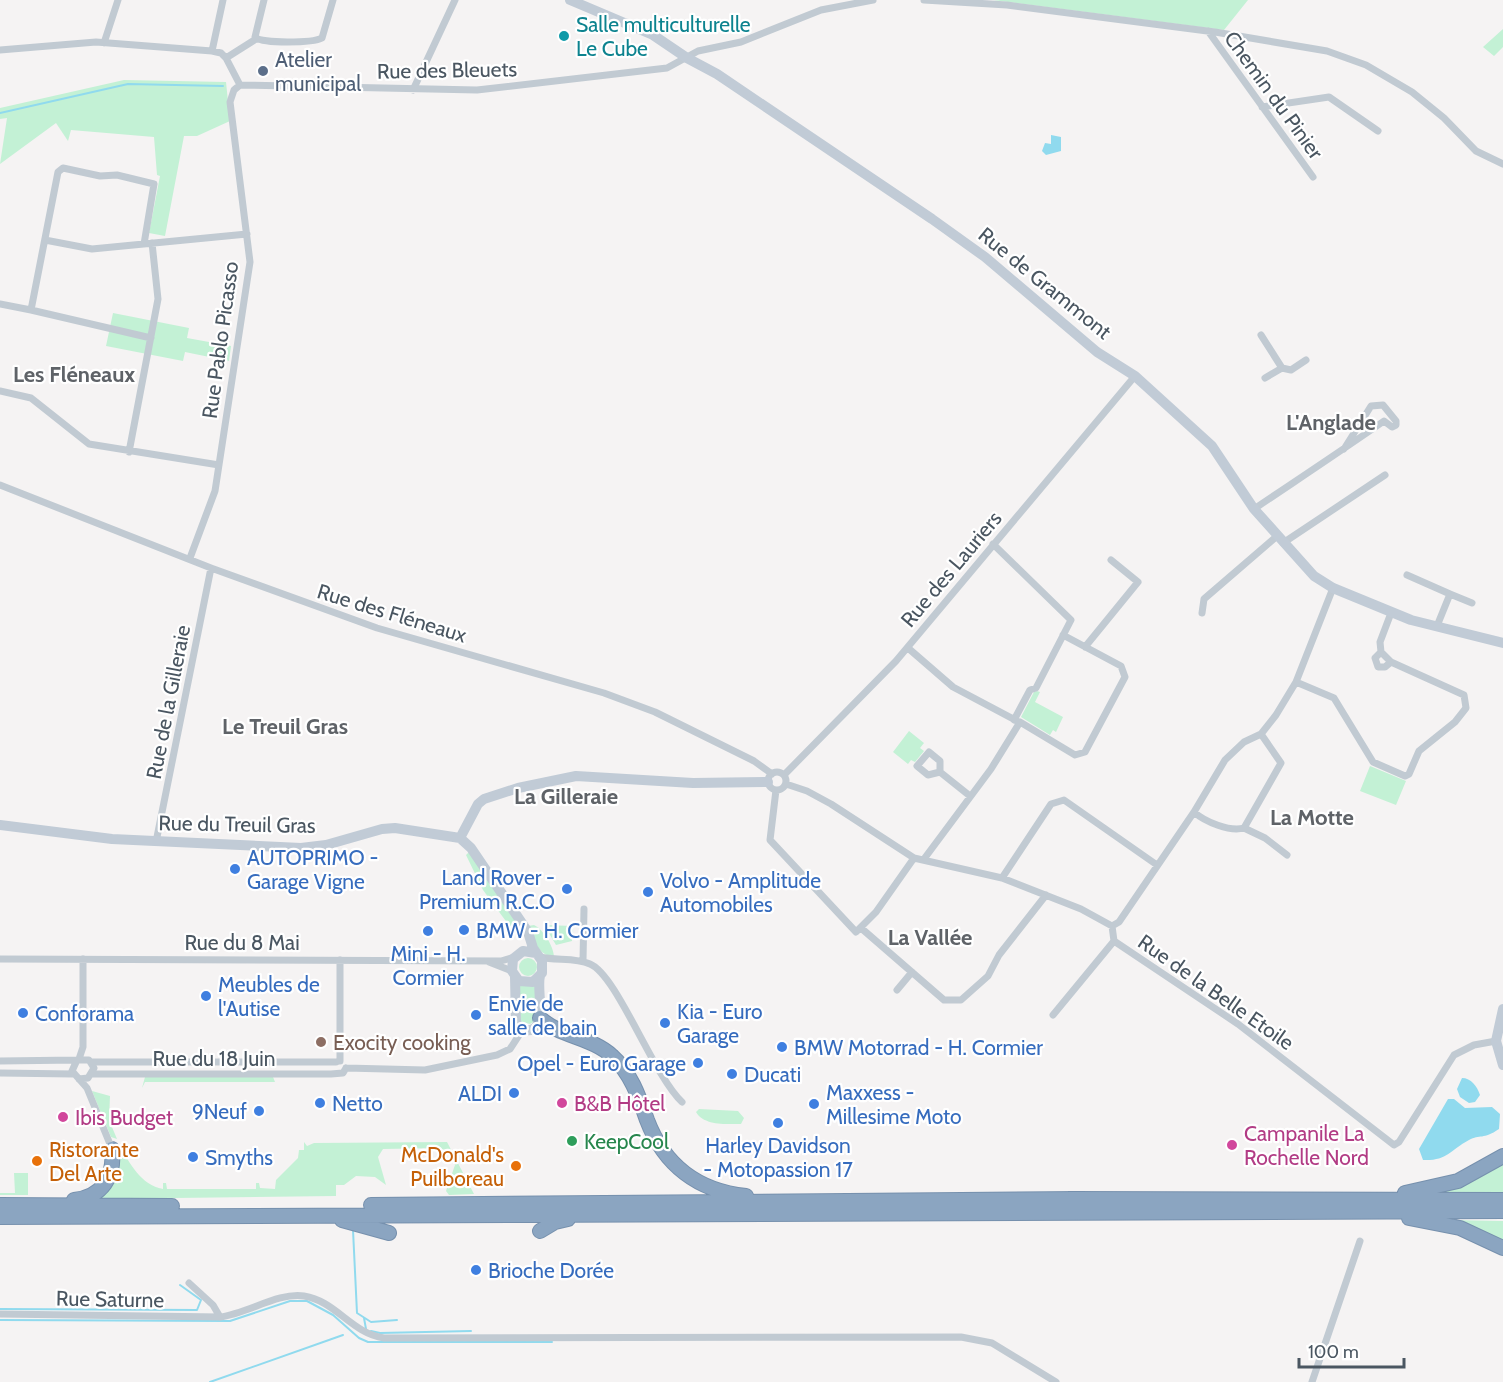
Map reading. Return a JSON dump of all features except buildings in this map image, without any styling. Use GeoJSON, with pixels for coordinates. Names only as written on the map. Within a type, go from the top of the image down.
{"type":"FeatureCollection","features":[{"type":"Feature","properties":{"kind":"highway"},"geometry":{"type":"LineString","coordinates":[[540,1018],[551,1026],[588,1041],[612,1056],[632,1083],[653,1135],[664,1154],[682,1172],[712,1189],[752,1196],[1080,1199],[1503,1211]]}},
{"type":"Feature","properties":{"kind":"highway"},"geometry":{"type":"LineString","coordinates":[[25,1205],[93,1196],[106,1184],[111,1174],[112,1149]]}},
{"type":"Feature","properties":{"kind":"highway"},"geometry":{"type":"LineString","coordinates":[[1338,1205],[1433,1188],[1458,1180],[1503,1156]]}},
{"type":"Feature","properties":{"kind":"highway"},"geometry":{"type":"LineString","coordinates":[[0,1205],[1080,1199]]}},
{"type":"Feature","properties":{"kind":"highway"},"geometry":{"type":"LineString","coordinates":[[0,1217],[593,1214],[1338,1205],[1503,1200]]}},
{"type":"Feature","properties":{"kind":"highway"},"geometry":{"type":"LineString","coordinates":[[1338,1205],[1445,1223],[1478,1234],[1503,1248]]}},
{"type":"Feature","properties":{"kind":"highway"},"geometry":{"type":"LineString","coordinates":[[319,1214],[389,1233]]}},
{"type":"Feature","properties":{"kind":"highway"},"geometry":{"type":"LineString","coordinates":[[540,1231],[559,1221],[593,1214]]}},
{"type":"Feature","properties":{"kind":"street"},"geometry":{"type":"LineString","coordinates":[[104,43],[118,0]]}},
{"type":"Feature","properties":{"kind":"street"},"geometry":{"type":"LineString","coordinates":[[212,51],[223,0]]}},
{"type":"Feature","properties":{"kind":"street"},"geometry":{"type":"LineString","coordinates":[[256,39],[255,31],[264,0]]}},
{"type":"Feature","properties":{"kind":"street"},"geometry":{"type":"LineString","coordinates":[[256,39],[260,42],[285,43],[289,40],[319,40],[323,36],[333,0]]}},
{"type":"Feature","properties":{"kind":"street"},"geometry":{"type":"LineString","coordinates":[[413,90],[454,0]]}},
{"type":"Feature","properties":{"kind":"street","name":"Rue de Grammont"},"geometry":{"type":"LineString","coordinates":[[570,0],[653,35],[687,58],[717,74],[985,257],[1096,352],[1135,376],[1207,440],[1254,509],[1314,576],[1334,588],[1391,613],[1503,643]]}},
{"type":"Feature","properties":{"kind":"street","name":"Rue des Bleuets"},"geometry":{"type":"LineString","coordinates":[[240,85],[477,90],[667,68],[698,51],[741,42],[821,10],[873,0]]}},
{"type":"Feature","properties":{"kind":"street"},"geometry":{"type":"LineString","coordinates":[[924,0],[1007,5],[1208,31],[1327,51],[1366,65],[1412,92],[1444,118],[1476,151],[1503,164]]}},
{"type":"Feature","properties":{"kind":"street","name":"Chemin du Pinier"},"geometry":{"type":"LineString","coordinates":[[1208,31],[1313,177]]}},
{"type":"Feature","properties":{"kind":"street"},"geometry":{"type":"LineString","coordinates":[[226,58],[256,39]]}},
{"type":"Feature","properties":{"kind":"street"},"geometry":{"type":"LineString","coordinates":[[0,50],[55,44],[104,43],[212,51],[221,53],[226,58],[240,85]]}},
{"type":"Feature","properties":{"kind":"street","name":"Rue Pablo Picasso"},"geometry":{"type":"LineString","coordinates":[[190,558],[211,506],[250,262],[230,102],[234,90],[240,85]]}},
{"type":"Feature","properties":{"kind":"street"},"geometry":{"type":"LineString","coordinates":[[1262,107],[1329,97],[1378,131]]}},
{"type":"Feature","properties":{"kind":"street"},"geometry":{"type":"LineString","coordinates":[[30,310],[58,172],[63,168],[100,176],[118,175],[154,184],[148,243],[158,299],[129,452]]}},
{"type":"Feature","properties":{"kind":"street"},"geometry":{"type":"LineString","coordinates":[[45,240],[92,249],[247,234]]}},
{"type":"Feature","properties":{"kind":"street"},"geometry":{"type":"LineString","coordinates":[[0,304],[151,338]]}},
{"type":"Feature","properties":{"kind":"street"},"geometry":{"type":"LineString","coordinates":[[1261,335],[1282,368]]}},
{"type":"Feature","properties":{"kind":"street"},"geometry":{"type":"LineString","coordinates":[[1265,378],[1282,368],[1291,370],[1306,360]]}},
{"type":"Feature","properties":{"kind":"street","name":"Rue des Lauriers"},"geometry":{"type":"LineString","coordinates":[[784,775],[908,648],[1135,376]]}},
{"type":"Feature","properties":{"kind":"street"},"geometry":{"type":"LineString","coordinates":[[0,391],[31,398],[89,444],[219,465]]}},
{"type":"Feature","properties":{"kind":"street"},"geometry":{"type":"LineString","coordinates":[[1254,509],[1344,449],[1384,421],[1389,427],[1395,427],[1397,423],[1390,411],[1378,405],[1368,408],[1344,449]]}},
{"type":"Feature","properties":{"kind":"street"},"geometry":{"type":"LineString","coordinates":[[1202,613],[1204,599],[1280,540],[1385,475]]}},
{"type":"Feature","properties":{"kind":"street","name":"Rue des Fléneaux"},"geometry":{"type":"LineString","coordinates":[[0,485],[211,568],[377,628],[604,693],[655,712],[754,761],[772,782]]}},
{"type":"Feature","properties":{"kind":"street"},"geometry":{"type":"LineString","coordinates":[[924,859],[991,769],[1017,721],[1030,690],[1036,688],[1071,620],[993,544]]}},
{"type":"Feature","properties":{"kind":"street"},"geometry":{"type":"LineString","coordinates":[[1085,647],[1138,582],[1111,560]]}},
{"type":"Feature","properties":{"kind":"street","name":"Rue de la Gilleraie"},"geometry":{"type":"LineString","coordinates":[[156,842],[211,568]]}},
{"type":"Feature","properties":{"kind":"street"},"geometry":{"type":"LineString","coordinates":[[1407,575],[1472,603]]}},
{"type":"Feature","properties":{"kind":"street"},"geometry":{"type":"LineString","coordinates":[[1112,926],[1119,922],[1194,812],[1226,760],[1244,742],[1261,734],[1296,682],[1334,588]]}},
{"type":"Feature","properties":{"kind":"street"},"geometry":{"type":"LineString","coordinates":[[1437,626],[1450,594]]}},
{"type":"Feature","properties":{"kind":"street"},"geometry":{"type":"LineString","coordinates":[[1296,682],[1334,698],[1373,762],[1405,776],[1409,774],[1419,751],[1466,708],[1464,695],[1391,662],[1381,652],[1380,642],[1391,613]]}},
{"type":"Feature","properties":{"kind":"street"},"geometry":{"type":"LineString","coordinates":[[908,648],[953,687],[1075,755],[1085,752],[1125,676],[1121,666],[1063,635]]}},
{"type":"Feature","properties":{"kind":"street"},"geometry":{"type":"LineString","coordinates":[[1381,652],[1375,658],[1378,667],[1385,667],[1391,662]]}},
{"type":"Feature","properties":{"kind":"street"},"geometry":{"type":"LineString","coordinates":[[1244,828],[1281,763],[1261,734]]}},
{"type":"Feature","properties":{"kind":"street"},"geometry":{"type":"LineString","coordinates":[[940,772],[970,796]]}},
{"type":"Feature","properties":{"kind":"street"},"geometry":{"type":"LineString","coordinates":[[523,1029],[534,1028],[540,1018],[542,973],[538,955],[523,925],[471,848],[460,838],[478,804],[484,799],[560,778],[592,775],[693,783],[772,782],[786,784],[784,775],[772,782]]}},
{"type":"Feature","properties":{"kind":"street"},"geometry":{"type":"LineString","coordinates":[[772,782],[769,834],[771,842],[856,932],[876,912],[914,858]]}},
{"type":"Feature","properties":{"kind":"street","name":"Rue de la Belle Etoile"},"geometry":{"type":"LineString","coordinates":[[786,784],[807,791],[831,804],[914,858],[1002,878],[1081,909],[1112,926],[1114,941],[1238,1024],[1396,1145],[1454,1055],[1474,1046],[1496,1041]]}},
{"type":"Feature","properties":{"kind":"street"},"geometry":{"type":"LineString","coordinates":[[1002,878],[1051,804],[1064,800],[1157,865]]}},
{"type":"Feature","properties":{"kind":"street"},"geometry":{"type":"LineString","coordinates":[[1194,812],[1203,819],[1244,828],[1265,838],[1287,855]]}},
{"type":"Feature","properties":{"kind":"street","name":"Rue du Treuil Gras"},"geometry":{"type":"LineString","coordinates":[[0,825],[156,842],[301,848],[326,844],[382,828],[460,838]]}},
{"type":"Feature","properties":{"kind":"street"},"geometry":{"type":"LineString","coordinates":[[861,928],[944,1000],[961,1000],[988,976],[999,955],[1046,895]]}},
{"type":"Feature","properties":{"kind":"street"},"geometry":{"type":"LineString","coordinates":[[583,961],[584,909]]}},
{"type":"Feature","properties":{"kind":"street"},"geometry":{"type":"LineString","coordinates":[[523,925],[524,942],[513,974],[515,1019],[523,1029]]}},
{"type":"Feature","properties":{"kind":"street"},"geometry":{"type":"LineString","coordinates":[[1053,1015],[1114,941]]}},
{"type":"Feature","properties":{"kind":"street"},"geometry":{"type":"LineString","coordinates":[[518,954],[538,955],[559,961],[583,961],[598,968],[606,976],[655,1065],[682,1102]]}},
{"type":"Feature","properties":{"kind":"street","name":"Rue du 8 Mai"},"geometry":{"type":"LineString","coordinates":[[0,959],[501,961],[518,954]]}},
{"type":"Feature","properties":{"kind":"street"},"geometry":{"type":"LineString","coordinates":[[83,959],[83,1047],[84,1060],[91,1076],[87,1088]]}},
{"type":"Feature","properties":{"kind":"street"},"geometry":{"type":"LineString","coordinates":[[335,1072],[333,1068],[338,1061],[340,960]]}},
{"type":"Feature","properties":{"kind":"street"},"geometry":{"type":"LineString","coordinates":[[484,960],[529,983],[559,961]]}},
{"type":"Feature","properties":{"kind":"street"},"geometry":{"type":"LineString","coordinates":[[897,990],[912,972]]}},
{"type":"Feature","properties":{"kind":"street"},"geometry":{"type":"LineString","coordinates":[[1503,1010],[1496,1041],[1503,1065]]}},
{"type":"Feature","properties":{"kind":"street"},"geometry":{"type":"LineString","coordinates":[[0,1061],[338,1061],[346,1068],[425,1070],[491,1056],[510,1049],[523,1029]]}},
{"type":"Feature","properties":{"kind":"street"},"geometry":{"type":"LineString","coordinates":[[84,1060],[73,1065],[76,1076],[87,1088],[112,1149]]}},
{"type":"Feature","properties":{"kind":"street","name":"Rue du 18 Juin"},"geometry":{"type":"LineString","coordinates":[[76,1076],[258,1075],[335,1072],[341,1074],[346,1068]]}},
{"type":"Feature","properties":{"kind":"street"},"geometry":{"type":"LineString","coordinates":[[0,1073],[76,1076]]}},
{"type":"Feature","properties":{"kind":"street"},"geometry":{"type":"LineString","coordinates":[[1312,1382],[1360,1241]]}},
{"type":"Feature","properties":{"kind":"street"},"geometry":{"type":"LineString","coordinates":[[189,1283],[213,1305],[220,1317]]}},
{"type":"Feature","properties":{"kind":"street","name":"Rue Saturne"},"geometry":{"type":"LineString","coordinates":[[0,1314],[220,1317],[248,1312],[293,1295],[317,1299],[366,1334],[384,1338],[972,1338],[992,1343],[1056,1382]]}},
{"type":"Feature","properties":{"kind":"green space"},"geometry":{"type":"Polygon","coordinates":[[[993,0],[1248,0],[1224,30],[993,0]]]}},
{"type":"Feature","properties":{"kind":"green space"},"geometry":{"type":"Polygon","coordinates":[[[1503,29],[1503,47],[1494,56],[1483,47],[1503,29]]]}},
{"type":"Feature","properties":{"kind":"green space"},"geometry":{"type":"Polygon","coordinates":[[[124,80],[226,82],[230,121],[197,136],[184,136],[165,236],[149,233],[160,176],[157,175],[154,137],[71,130],[68,141],[56,123],[0,164],[7,118],[0,119],[0,108],[124,80]]]}},
{"type":"Feature","properties":{"kind":"green space"},"geometry":{"type":"Polygon","coordinates":[[[113,313],[189,328],[187,338],[231,346],[229,361],[185,352],[183,361],[106,346],[113,313]]]}},
{"type":"Feature","properties":{"kind":"green space"},"geometry":{"type":"Polygon","coordinates":[[[1034,692],[1040,692],[1035,702],[1063,717],[1056,732],[1053,730],[1050,735],[1021,717],[1034,692]]]}},
{"type":"Feature","properties":{"kind":"green space"},"geometry":{"type":"Polygon","coordinates":[[[909,731],[924,743],[920,748],[924,751],[915,762],[911,760],[908,764],[893,752],[909,731]]]}},
{"type":"Feature","properties":{"kind":"green space"},"geometry":{"type":"Polygon","coordinates":[[[1370,766],[1406,781],[1396,805],[1360,791],[1370,766]]]}},
{"type":"Feature","properties":{"kind":"green space"},"geometry":{"type":"Polygon","coordinates":[[[469,852],[518,925],[511,928],[483,890],[466,855],[469,852]]]}},
{"type":"Feature","properties":{"kind":"green space"},"geometry":{"type":"Polygon","coordinates":[[[534,925],[547,939],[554,957],[543,953],[537,946],[528,926],[534,925]]]}},
{"type":"Feature","properties":{"kind":"green space"},"geometry":{"type":"Polygon","coordinates":[[[544,925],[573,926],[572,941],[556,945],[544,925]]]}},
{"type":"Feature","properties":{"kind":"green space"},"geometry":{"type":"Polygon","coordinates":[[[528,958],[534,961],[537,967],[534,973],[528,976],[522,973],[519,967],[522,961],[528,958]]]}},
{"type":"Feature","properties":{"kind":"green space"},"geometry":{"type":"Polygon","coordinates":[[[518,984],[536,984],[535,1021],[530,1024],[521,1022],[518,984]]]}},
{"type":"Feature","properties":{"kind":"green space"},"geometry":{"type":"Polygon","coordinates":[[[145,1077],[273,1077],[275,1082],[145,1082],[142,1088],[145,1077]]]}},
{"type":"Feature","properties":{"kind":"green space"},"geometry":{"type":"Polygon","coordinates":[[[92,1091],[110,1096],[109,1120],[117,1139],[111,1137],[92,1091]]]}},
{"type":"Feature","properties":{"kind":"green space"},"geometry":{"type":"Polygon","coordinates":[[[699,1109],[738,1111],[744,1118],[741,1124],[710,1122],[700,1117],[696,1112],[699,1109]]]}},
{"type":"Feature","properties":{"kind":"green space"},"geometry":{"type":"Polygon","coordinates":[[[304,1142],[307,1146],[314,1143],[447,1142],[474,1194],[449,1195],[446,1191],[455,1165],[447,1151],[440,1148],[383,1149],[378,1157],[386,1185],[375,1177],[356,1176],[344,1185],[336,1185],[336,1196],[92,1199],[120,1145],[142,1178],[155,1187],[163,1189],[163,1183],[166,1183],[167,1189],[256,1189],[256,1183],[259,1183],[260,1188],[275,1189],[276,1180],[298,1158],[299,1150],[304,1150],[304,1142]]]}},
{"type":"Feature","properties":{"kind":"green space"},"geometry":{"type":"Polygon","coordinates":[[[1503,1163],[1503,1192],[1430,1194],[1503,1163]]]}},
{"type":"Feature","properties":{"kind":"green space"},"geometry":{"type":"Polygon","coordinates":[[[14,1173],[28,1173],[28,1195],[0,1195],[0,1193],[15,1193],[14,1173]]]}},
{"type":"Feature","properties":{"kind":"green space"},"geometry":{"type":"Polygon","coordinates":[[[1447,1220],[1503,1221],[1503,1243],[1447,1220]]]}},
{"type":"Feature","properties":{"kind":"water"},"geometry":{"type":"Polygon","coordinates":[[[1051,135],[1061,137],[1061,151],[1046,155],[1042,151],[1045,143],[1051,144],[1051,135]]]}},
{"type":"Feature","properties":{"kind":"water"},"geometry":{"type":"Polygon","coordinates":[[[1462,1078],[1471,1081],[1477,1089],[1480,1095],[1475,1102],[1469,1103],[1460,1097],[1457,1089],[1462,1078]]]}},
{"type":"Feature","properties":{"kind":"water"},"geometry":{"type":"Polygon","coordinates":[[[1448,1099],[1454,1099],[1465,1108],[1492,1107],[1500,1114],[1499,1129],[1489,1135],[1469,1140],[1443,1157],[1423,1160],[1419,1149],[1448,1099]]]}},
{"type":"Feature","properties":{"kind":"waterway"},"geometry":{"type":"LineString","coordinates":[[0,113],[128,84],[223,86]]}},
{"type":"Feature","properties":{"kind":"waterway"},"geometry":{"type":"LineString","coordinates":[[353,1230],[357,1313],[371,1322],[397,1320]]}},
{"type":"Feature","properties":{"kind":"waterway"},"geometry":{"type":"LineString","coordinates":[[0,1309],[197,1310],[201,1300],[180,1285]]}},
{"type":"Feature","properties":{"kind":"waterway"},"geometry":{"type":"LineString","coordinates":[[0,1320],[230,1321],[290,1301],[307,1301],[333,1315],[359,1338],[368,1342],[552,1342]]}},
{"type":"Feature","properties":{"kind":"waterway"},"geometry":{"type":"LineString","coordinates":[[364,1318],[366,1329]]}},
{"type":"Feature","properties":{"kind":"waterway"},"geometry":{"type":"LineString","coordinates":[[371,1331],[380,1333],[471,1331]]}},
{"type":"Feature","properties":{"kind":"waterway"},"geometry":{"type":"LineString","coordinates":[[210,1382],[343,1335]]}},
{"type":"Feature","properties":{"kind":"place","name":"Salle multiculturelle Le Cube"},"geometry":{"type":"Point","coordinates":[564,36]}},
{"type":"Feature","properties":{"kind":"place","name":"Atelier municipal"},"geometry":{"type":"Point","coordinates":[263,71]}},
{"type":"Feature","properties":{"kind":"place","name":"AUTOPRIMO - Garage Vigne"},"geometry":{"type":"Point","coordinates":[235,869]}},
{"type":"Feature","properties":{"kind":"place","name":"Land Rover - Premium R.C.O"},"geometry":{"type":"Point","coordinates":[567,889]}},
{"type":"Feature","properties":{"kind":"place","name":"Volvo - Amplitude Automobiles"},"geometry":{"type":"Point","coordinates":[648,892]}},
{"type":"Feature","properties":{"kind":"place","name":"BMW - H. Cormier"},"geometry":{"type":"Point","coordinates":[464,930]}},
{"type":"Feature","properties":{"kind":"place","name":"Mini - H. Cormier"},"geometry":{"type":"Point","coordinates":[428,931]}},
{"type":"Feature","properties":{"kind":"place","name":"Meubles de l'Autise"},"geometry":{"type":"Point","coordinates":[206,996]}},
{"type":"Feature","properties":{"kind":"place","name":"Conforama"},"geometry":{"type":"Point","coordinates":[23,1013]}},
{"type":"Feature","properties":{"kind":"place","name":"Envie de salle de bain"},"geometry":{"type":"Point","coordinates":[476,1015]}},
{"type":"Feature","properties":{"kind":"place","name":"Kia - Euro Garage"},"geometry":{"type":"Point","coordinates":[665,1023]}},
{"type":"Feature","properties":{"kind":"place","name":"Exocity cooking"},"geometry":{"type":"Point","coordinates":[321,1042]}},
{"type":"Feature","properties":{"kind":"place","name":"BMW Motorrad - H. Cormier"},"geometry":{"type":"Point","coordinates":[782,1047]}},
{"type":"Feature","properties":{"kind":"place","name":"Opel - Euro Garage"},"geometry":{"type":"Point","coordinates":[698,1063]}},
{"type":"Feature","properties":{"kind":"place","name":"Ducati"},"geometry":{"type":"Point","coordinates":[732,1074]}},
{"type":"Feature","properties":{"kind":"place","name":"ALDI"},"geometry":{"type":"Point","coordinates":[514,1093]}},
{"type":"Feature","properties":{"kind":"place","name":"Netto"},"geometry":{"type":"Point","coordinates":[320,1103]}},
{"type":"Feature","properties":{"kind":"place","name":"B&B Hôtel"},"geometry":{"type":"Point","coordinates":[562,1103]}},
{"type":"Feature","properties":{"kind":"place","name":"Maxxess - Millesime Moto"},"geometry":{"type":"Point","coordinates":[814,1104]}},
{"type":"Feature","properties":{"kind":"place","name":"9Neuf"},"geometry":{"type":"Point","coordinates":[259,1111]}},
{"type":"Feature","properties":{"kind":"place","name":"Ibis Budget"},"geometry":{"type":"Point","coordinates":[63,1117]}},
{"type":"Feature","properties":{"kind":"place","name":"Harley Davidson - Motopassion 17"},"geometry":{"type":"Point","coordinates":[778,1123]}},
{"type":"Feature","properties":{"kind":"place","name":"KeepCool"},"geometry":{"type":"Point","coordinates":[572,1141]}},
{"type":"Feature","properties":{"kind":"place","name":"Campanile La Rochelle Nord"},"geometry":{"type":"Point","coordinates":[1232,1145]}},
{"type":"Feature","properties":{"kind":"place","name":"Smyths"},"geometry":{"type":"Point","coordinates":[193,1157]}},
{"type":"Feature","properties":{"kind":"place","name":"Ristorante Del Arte"},"geometry":{"type":"Point","coordinates":[37,1161]}},
{"type":"Feature","properties":{"kind":"place","name":"McDonald's Puilboreau"},"geometry":{"type":"Point","coordinates":[516,1166]}},
{"type":"Feature","properties":{"kind":"place","name":"Brioche Dorée"},"geometry":{"type":"Point","coordinates":[476,1270]}},
{"type":"Feature","properties":{"kind":"district","name":"Les Fléneaux"},"geometry":{"type":"Point","coordinates":[74,374]}},
{"type":"Feature","properties":{"kind":"district","name":"L'Anglade"},"geometry":{"type":"Point","coordinates":[1331,422]}},
{"type":"Feature","properties":{"kind":"district","name":"Le Treuil Gras"},"geometry":{"type":"Point","coordinates":[285,726]}},
{"type":"Feature","properties":{"kind":"district","name":"La Gilleraie"},"geometry":{"type":"Point","coordinates":[566,796]}},
{"type":"Feature","properties":{"kind":"district","name":"La Motte"},"geometry":{"type":"Point","coordinates":[1312,817]}},
{"type":"Feature","properties":{"kind":"district","name":"La Vallée"},"geometry":{"type":"Point","coordinates":[930,937]}}]}
